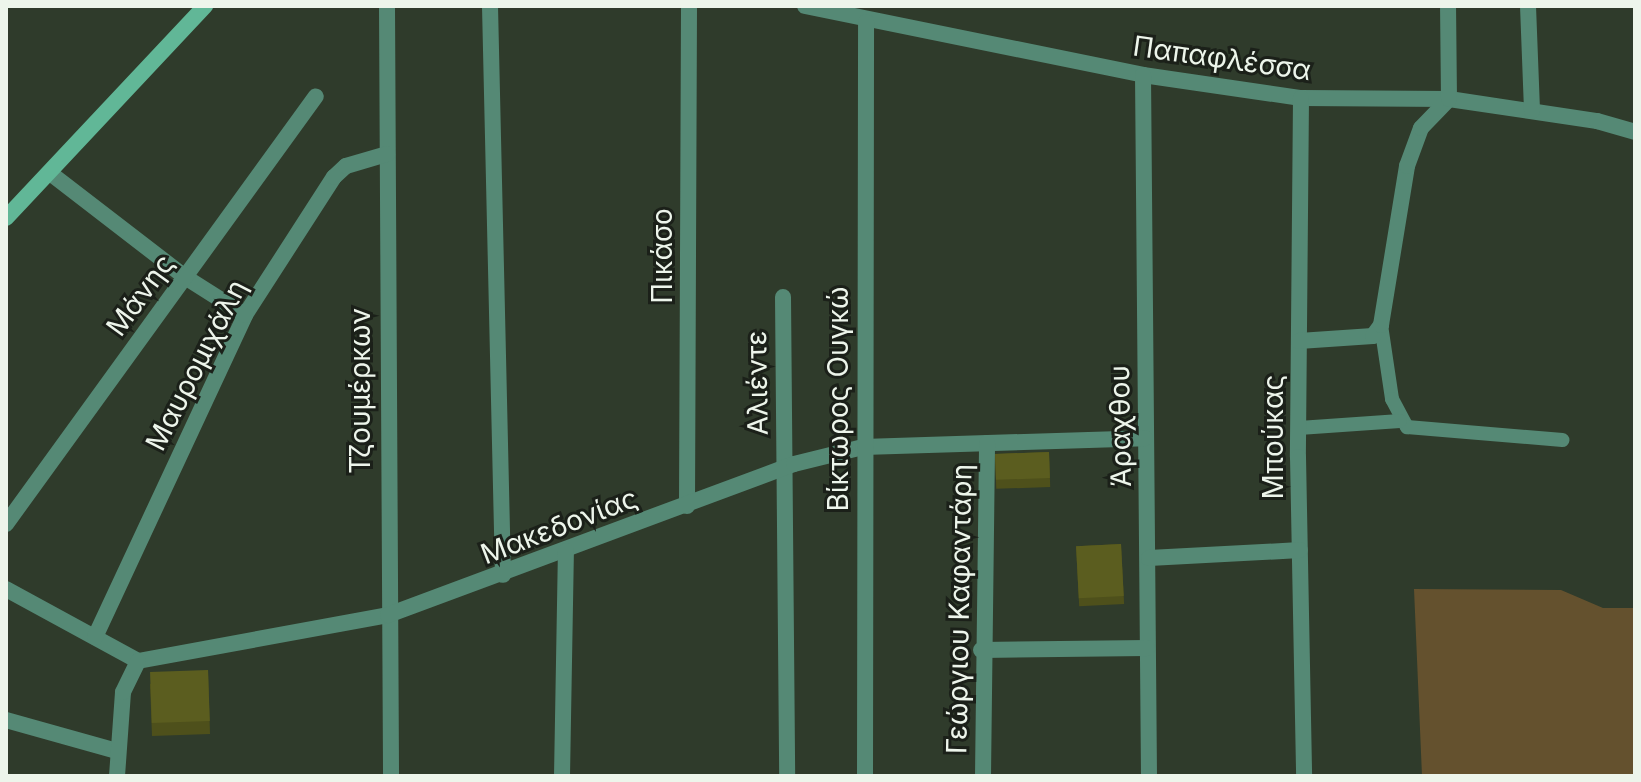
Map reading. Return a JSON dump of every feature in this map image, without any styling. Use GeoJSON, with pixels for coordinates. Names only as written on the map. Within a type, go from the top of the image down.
{"type":"FeatureCollection","features":[{"type":"Feature","properties":{"kind":"street"},"geometry":{"type":"LineString","coordinates":[[6,218],[205,6]]}},
{"type":"Feature","properties":{"kind":"street","name":"Τζουμέρκων"},"geometry":{"type":"LineString","coordinates":[[387,6],[391,776]]}},
{"type":"Feature","properties":{"kind":"street"},"geometry":{"type":"LineString","coordinates":[[490,6],[503,575]]}},
{"type":"Feature","properties":{"kind":"street","name":"Πικάσο"},"geometry":{"type":"LineString","coordinates":[[687,506],[689,6]]}},
{"type":"Feature","properties":{"kind":"street","name":"Παπαφλέσσα"},"geometry":{"type":"LineString","coordinates":[[805,6],[866,22],[1143,75],[1301,98],[1449,99],[1532,111],[1635,132]]}},
{"type":"Feature","properties":{"kind":"street"},"geometry":{"type":"LineString","coordinates":[[1299,341],[1373,336],[1381,325],[1407,166],[1421,128],[1449,99],[1448,6]]}},
{"type":"Feature","properties":{"kind":"street"},"geometry":{"type":"LineString","coordinates":[[1528,6],[1532,111]]}},
{"type":"Feature","properties":{"kind":"street","name":"Βίκτωρος Ουγκώ"},"geometry":{"type":"LineString","coordinates":[[865,776],[863,447],[866,22]]}},
{"type":"Feature","properties":{"kind":"street","name":"Άραχθου"},"geometry":{"type":"LineString","coordinates":[[1143,75],[1149,776]]}},
{"type":"Feature","properties":{"kind":"street","name":"Μάνης"},"geometry":{"type":"LineString","coordinates":[[6,524],[316,96]]}},
{"type":"Feature","properties":{"kind":"street","name":"Μπούκας"},"geometry":{"type":"LineString","coordinates":[[1301,98],[1299,428],[1304,776]]}},
{"type":"Feature","properties":{"kind":"street","name":"Μαυρομιχάλη"},"geometry":{"type":"LineString","coordinates":[[95,637],[245,315],[334,177],[346,166],[387,154]]}},
{"type":"Feature","properties":{"kind":"street"},"geometry":{"type":"LineString","coordinates":[[50,173],[185,277],[245,315]]}},
{"type":"Feature","properties":{"kind":"street","name":"Αλιέντε"},"geometry":{"type":"LineString","coordinates":[[783,297],[787,776]]}},
{"type":"Feature","properties":{"kind":"street","name":"Μακεδονίας"},"geometry":{"type":"LineString","coordinates":[[138,661],[388,615],[503,575],[784,468],[863,447],[1145,438]]}},
{"type":"Feature","properties":{"kind":"street","name":"Γεώργιου Καφαντάρη"},"geometry":{"type":"LineString","coordinates":[[983,776],[981,650],[987,443]]}},
{"type":"Feature","properties":{"kind":"street"},"geometry":{"type":"LineString","coordinates":[[1149,558],[1300,550]]}},
{"type":"Feature","properties":{"kind":"street"},"geometry":{"type":"LineString","coordinates":[[562,776],[566,551]]}},
{"type":"Feature","properties":{"kind":"street"},"geometry":{"type":"LineString","coordinates":[[6,589],[138,661],[123,692],[117,776]]}},
{"type":"Feature","properties":{"kind":"street"},"geometry":{"type":"LineString","coordinates":[[981,650],[1147,648]]}},
{"type":"Feature","properties":{"kind":"street"},"geometry":{"type":"LineString","coordinates":[[6,720],[117,751]]}},
{"type":"Feature","properties":{"kind":"lane"},"geometry":{"type":"LineString","coordinates":[[1381,325],[1400,421]]}},
{"type":"Feature","properties":{"kind":"lane"},"geometry":{"type":"LineString","coordinates":[[1299,428],[1400,421],[1420,431],[1562,440]]}},
{"type":"Feature","properties":{"kind":"shaded area"},"geometry":{"type":"Polygon","coordinates":[[[1414,589],[1561,590],[1603,608],[1635,608],[1635,776],[1422,776],[1414,589]]]}},
{"type":"Feature","properties":{"kind":"building"},"geometry":{"type":"Polygon","coordinates":[[[1049,452],[1050,478],[996,480],[995,454],[1049,452]]]}},
{"type":"Feature","properties":{"kind":"building"},"geometry":{"type":"Polygon","coordinates":[[[1121,544],[1124,596],[1079,598],[1076,546],[1121,544]]]}},
{"type":"Feature","properties":{"kind":"building"},"geometry":{"type":"Polygon","coordinates":[[[208,670],[210,721],[152,723],[150,672],[208,670]]]}}]}
